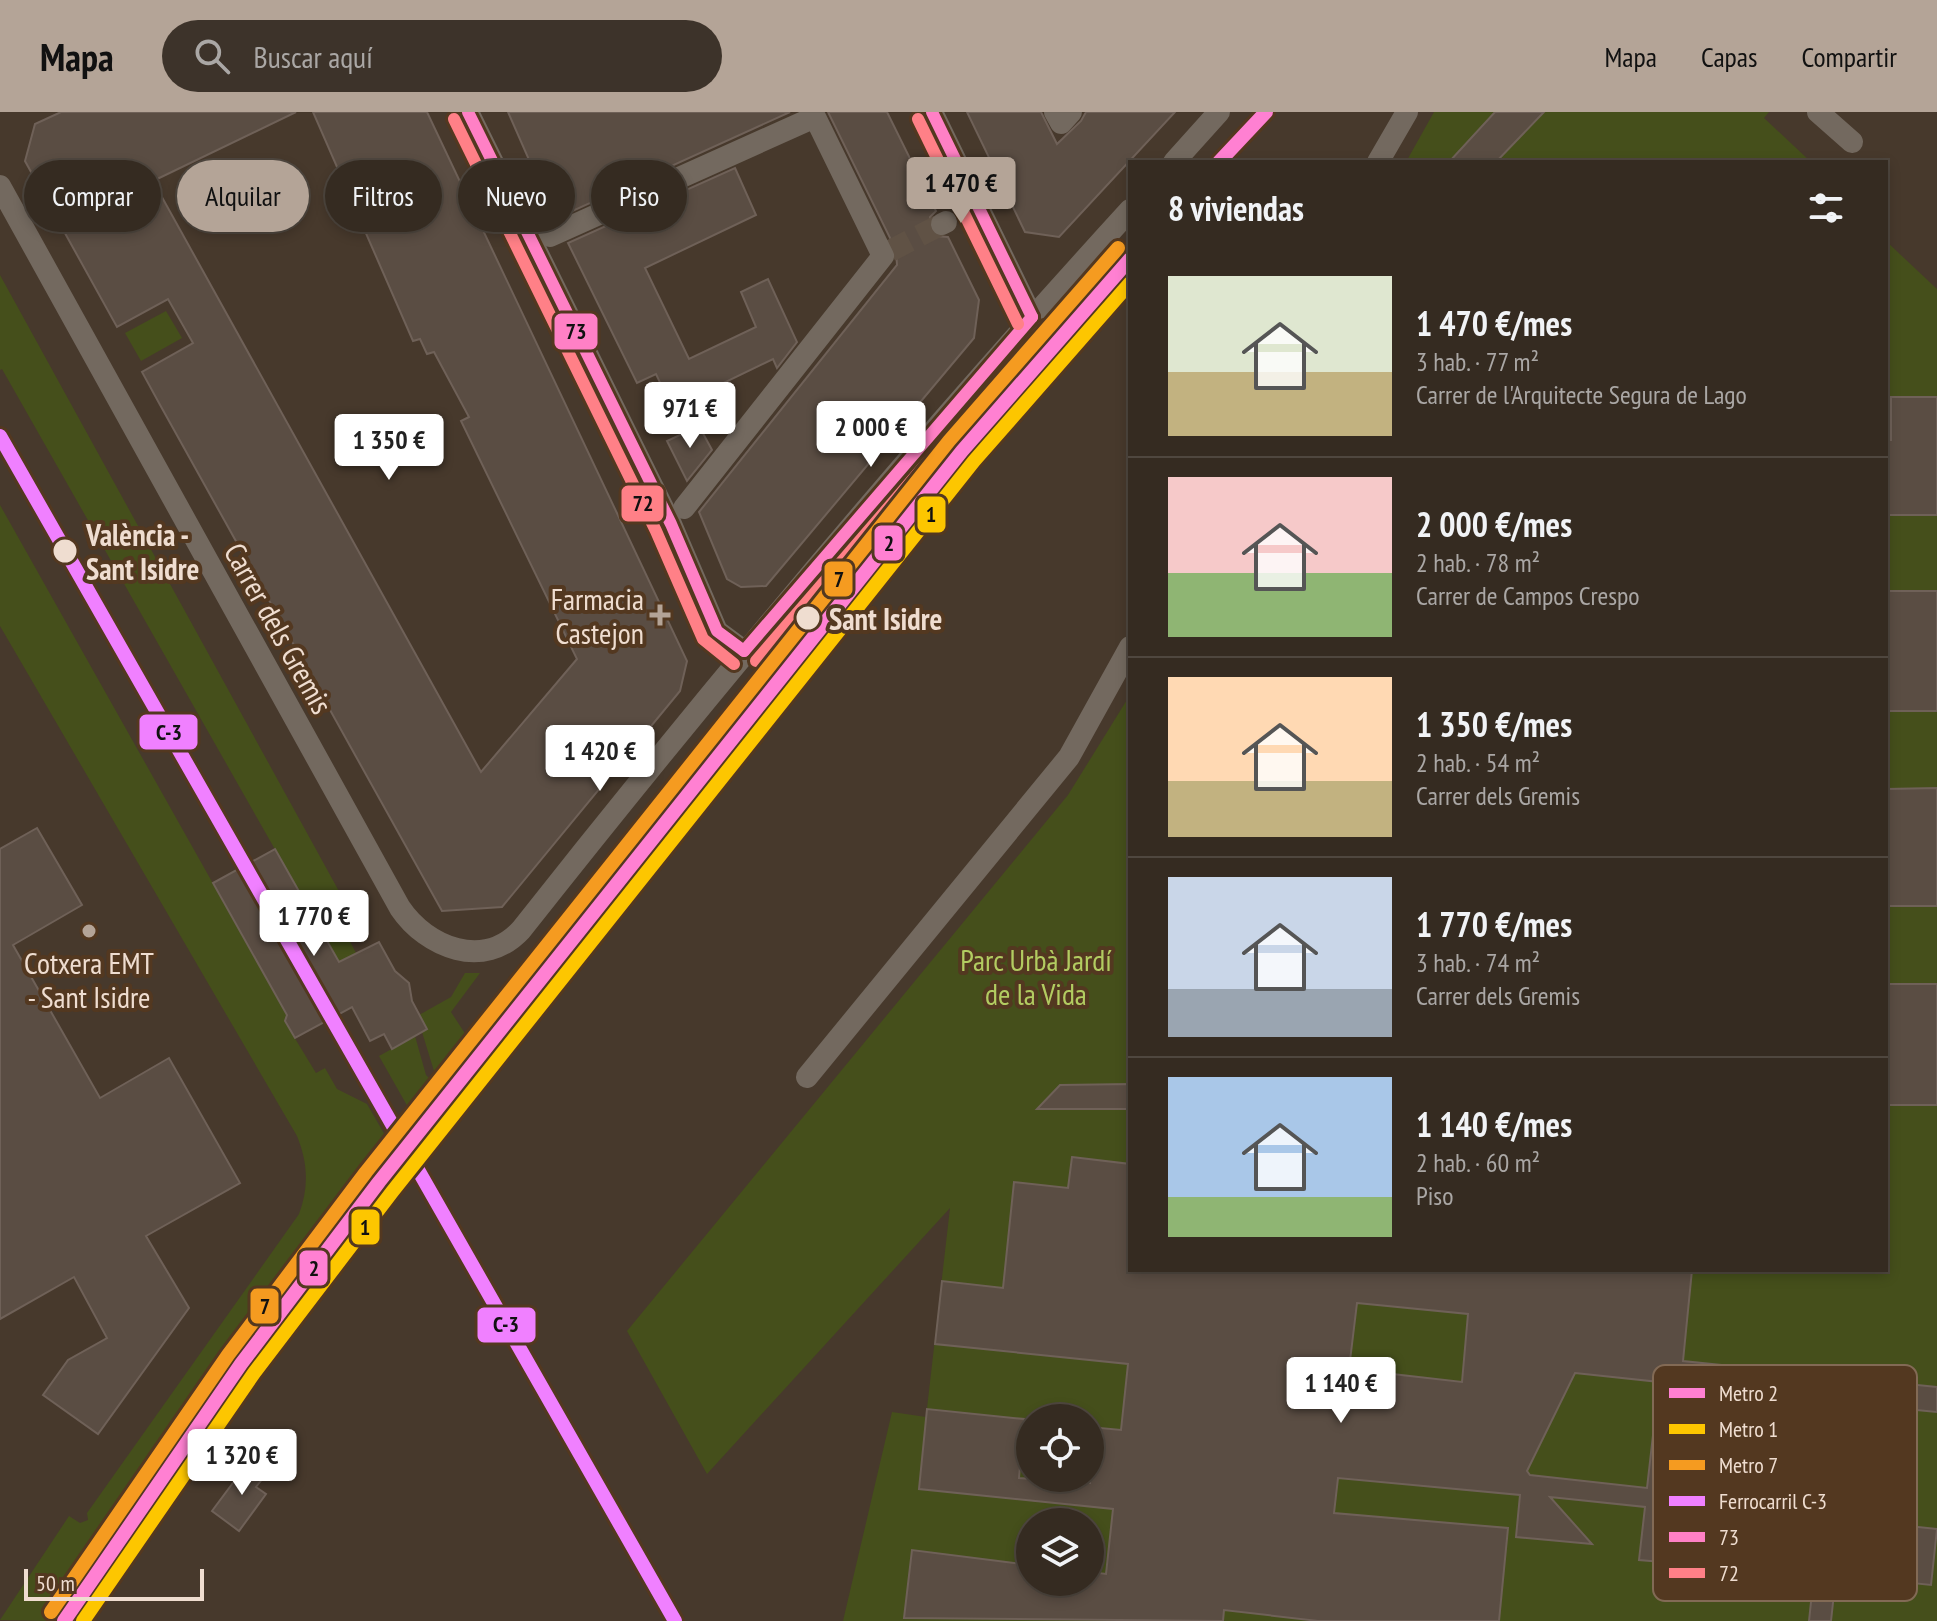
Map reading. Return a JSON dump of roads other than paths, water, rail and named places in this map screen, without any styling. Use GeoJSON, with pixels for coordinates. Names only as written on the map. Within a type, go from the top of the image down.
{"type":"FeatureCollection","features":[{"type":"Feature","properties":{"kind":"street"},"geometry":{"type":"LineString","coordinates":[[468,112],[671,524],[717,631],[744,651],[1032,317],[1128,212]]}},
{"type":"Feature","properties":{"kind":"street"},"geometry":{"type":"LineString","coordinates":[[932,112],[1032,317]]}},
{"type":"Feature","properties":{"kind":"street"},"geometry":{"type":"LineString","coordinates":[[1055,112],[1061,123],[1071,112]]}},
{"type":"Feature","properties":{"kind":"street"},"geometry":{"type":"LineString","coordinates":[[1176,160],[1219,112]]}},
{"type":"Feature","properties":{"kind":"street"},"geometry":{"type":"LineString","coordinates":[[1379,160],[1407,112]]}},
{"type":"Feature","properties":{"kind":"street"},"geometry":{"type":"LineString","coordinates":[[1818,112],[1852,142]]}},
{"type":"Feature","properties":{"kind":"street"},"geometry":{"type":"LineString","coordinates":[[550,236],[819,115],[886,254],[684,508]]}},
{"type":"Feature","properties":{"kind":"street","name":"Carrer dels Gremis"},"geometry":{"type":"LineString","coordinates":[[0,186],[400,908],[426,936],[459,949],[491,949],[515,936],[744,651]]}},
{"type":"Feature","properties":{"kind":"street"},"geometry":{"type":"LineString","coordinates":[[807,1077],[1069,757],[1128,651]]}},
{"type":"Feature","properties":{"kind":"tunnel"},"geometry":{"type":"LineString","coordinates":[[890,251],[942,224]]}},
{"type":"Feature","properties":{"kind":"metro line","name":"2"},"geometry":{"type":"LineString","coordinates":[[1221,160],[1266,112]]}},
{"type":"Feature","properties":{"kind":"metro line","name":"7"},"geometry":{"type":"LineString","coordinates":[[51,1612],[228,1355],[366,1172],[949,441],[1118,248]]}},
{"type":"Feature","properties":{"kind":"metro line","name":"2"},"geometry":{"type":"LineString","coordinates":[[64,1621],[241,1364],[379,1182],[962,451],[1128,261]]}},
{"type":"Feature","properties":{"kind":"metro line","name":"1"},"geometry":{"type":"LineString","coordinates":[[83,1621],[254,1373],[392,1192],[974,461],[1128,285]]}},
{"type":"Feature","properties":{"kind":"rail line","name":"C-3"},"geometry":{"type":"LineString","coordinates":[[0,436],[675,1621]]}},
{"type":"Feature","properties":{"kind":"place","name":"València - Sant Isidre"},"geometry":{"type":"Point","coordinates":[65,551]}},
{"type":"Feature","properties":{"kind":"place","name":"Farmacia Castejon"},"geometry":{"type":"Point","coordinates":[660,615]}},
{"type":"Feature","properties":{"kind":"place","name":"Sant Isidre"},"geometry":{"type":"Point","coordinates":[808,618]}},
{"type":"Feature","properties":{"kind":"place","name":"Cotxera EMT - Sant Isidre"},"geometry":{"type":"Point","coordinates":[89,931]}},
{"type":"Feature","properties":{"kind":"park label","name":"Parc Urbà Jardí de la Vida"},"geometry":{"type":"Point","coordinates":[1036,976]}}]}
